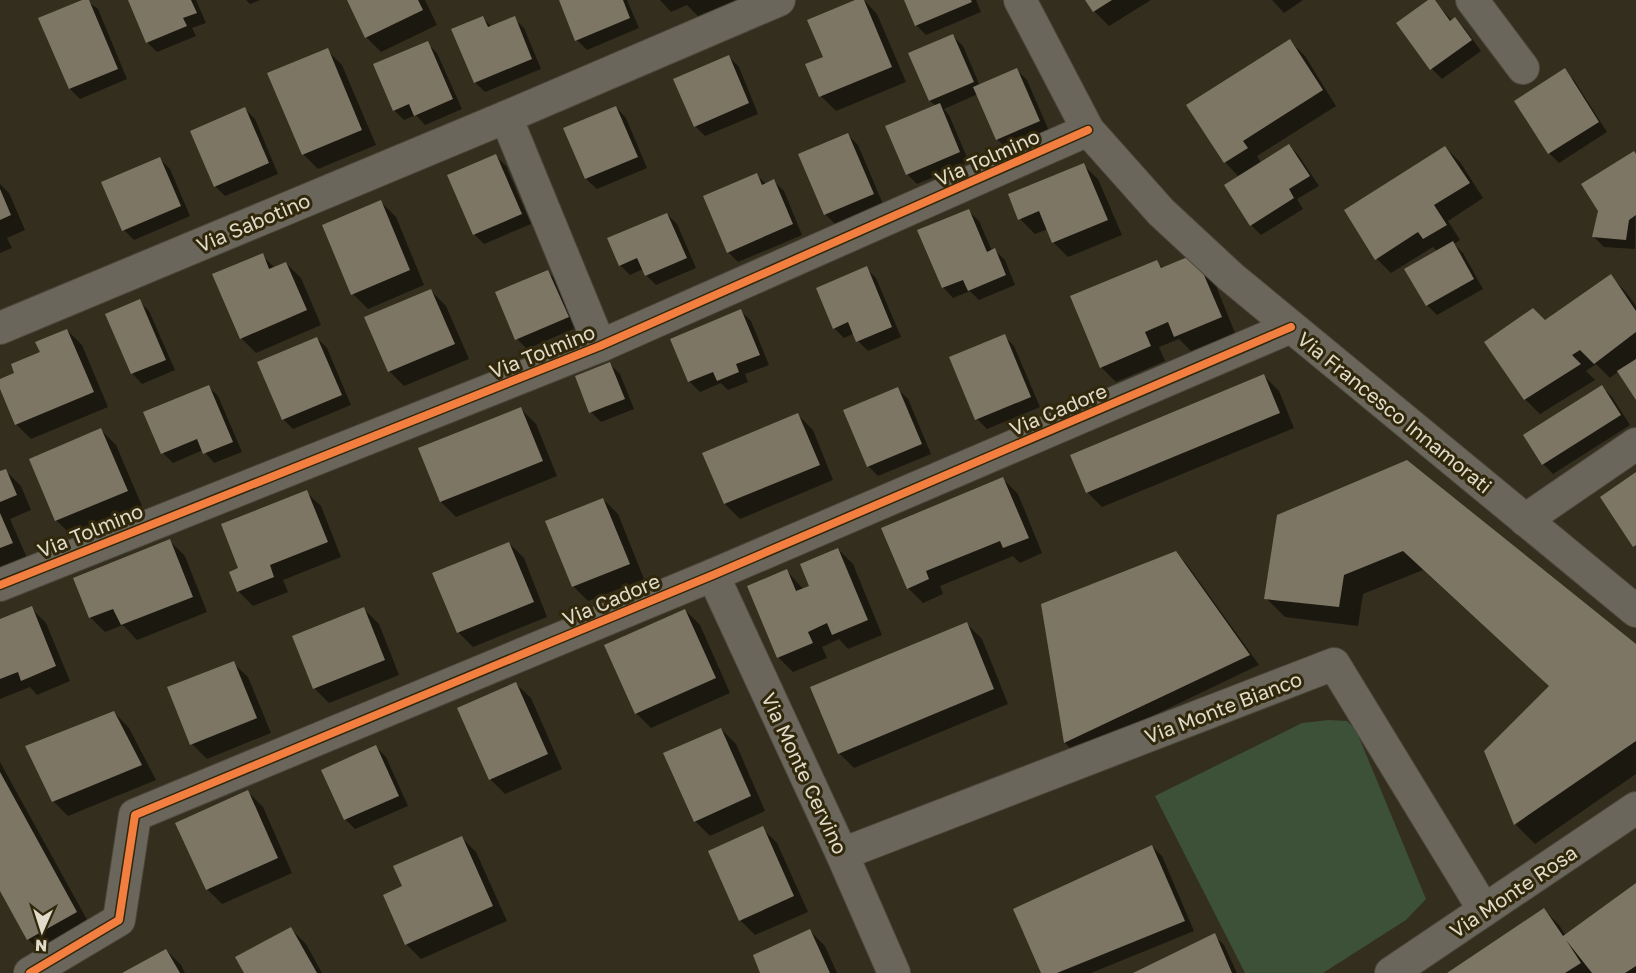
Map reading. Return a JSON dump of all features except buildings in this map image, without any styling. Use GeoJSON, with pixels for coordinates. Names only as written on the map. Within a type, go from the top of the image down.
{"type":"FeatureCollection","features":[{"type":"Feature","properties":{"kind":"street","name":"Via Sabotino"},"geometry":{"type":"LineString","coordinates":[[0,328],[506,117],[779,0]]}},
{"type":"Feature","properties":{"kind":"street","name":"Via Francesco Innamorati"},"geometry":{"type":"LineString","coordinates":[[1020,0],[1088,130],[1161,212],[1230,277],[1636,611]]}},
{"type":"Feature","properties":{"kind":"street"},"geometry":{"type":"LineString","coordinates":[[1472,0],[1522,68]]}},
{"type":"Feature","properties":{"kind":"street"},"geometry":{"type":"LineString","coordinates":[[506,117],[600,346]]}},
{"type":"Feature","properties":{"kind":"street","name":"Via Tolmino"},"geometry":{"type":"LineString","coordinates":[[0,585],[600,346],[1088,130]]}},
{"type":"Feature","properties":{"kind":"street","name":"Via Cadore"},"geometry":{"type":"LineString","coordinates":[[30,973],[119,920],[135,815],[713,575],[1291,327]]}},
{"type":"Feature","properties":{"kind":"street"},"geometry":{"type":"LineString","coordinates":[[1525,520],[1636,444]]}},
{"type":"Feature","properties":{"kind":"street","name":"Via Monte Cervino"},"geometry":{"type":"LineString","coordinates":[[713,575],[842,854],[894,973]]}},
{"type":"Feature","properties":{"kind":"street","name":"Via Monte Bianco"},"geometry":{"type":"LineString","coordinates":[[842,854],[1335,664],[1484,910]]}},
{"type":"Feature","properties":{"kind":"street","name":"Via Monte Rosa"},"geometry":{"type":"LineString","coordinates":[[1391,973],[1636,808]]}},
{"type":"Feature","properties":{"kind":"green space"},"geometry":{"type":"Polygon","coordinates":[[[1347,721],[1356,730],[1426,899],[1406,920],[1323,973],[1245,973],[1155,796],[1302,723],[1347,721]]]}},
{"type":"Feature","properties":{"kind":"cycle path"},"geometry":{"type":"LineString","coordinates":[[0,585],[600,346],[1088,130]]}},
{"type":"Feature","properties":{"kind":"cycle path"},"geometry":{"type":"LineString","coordinates":[[30,973],[119,920],[135,815],[713,575],[1291,327]]}}]}
